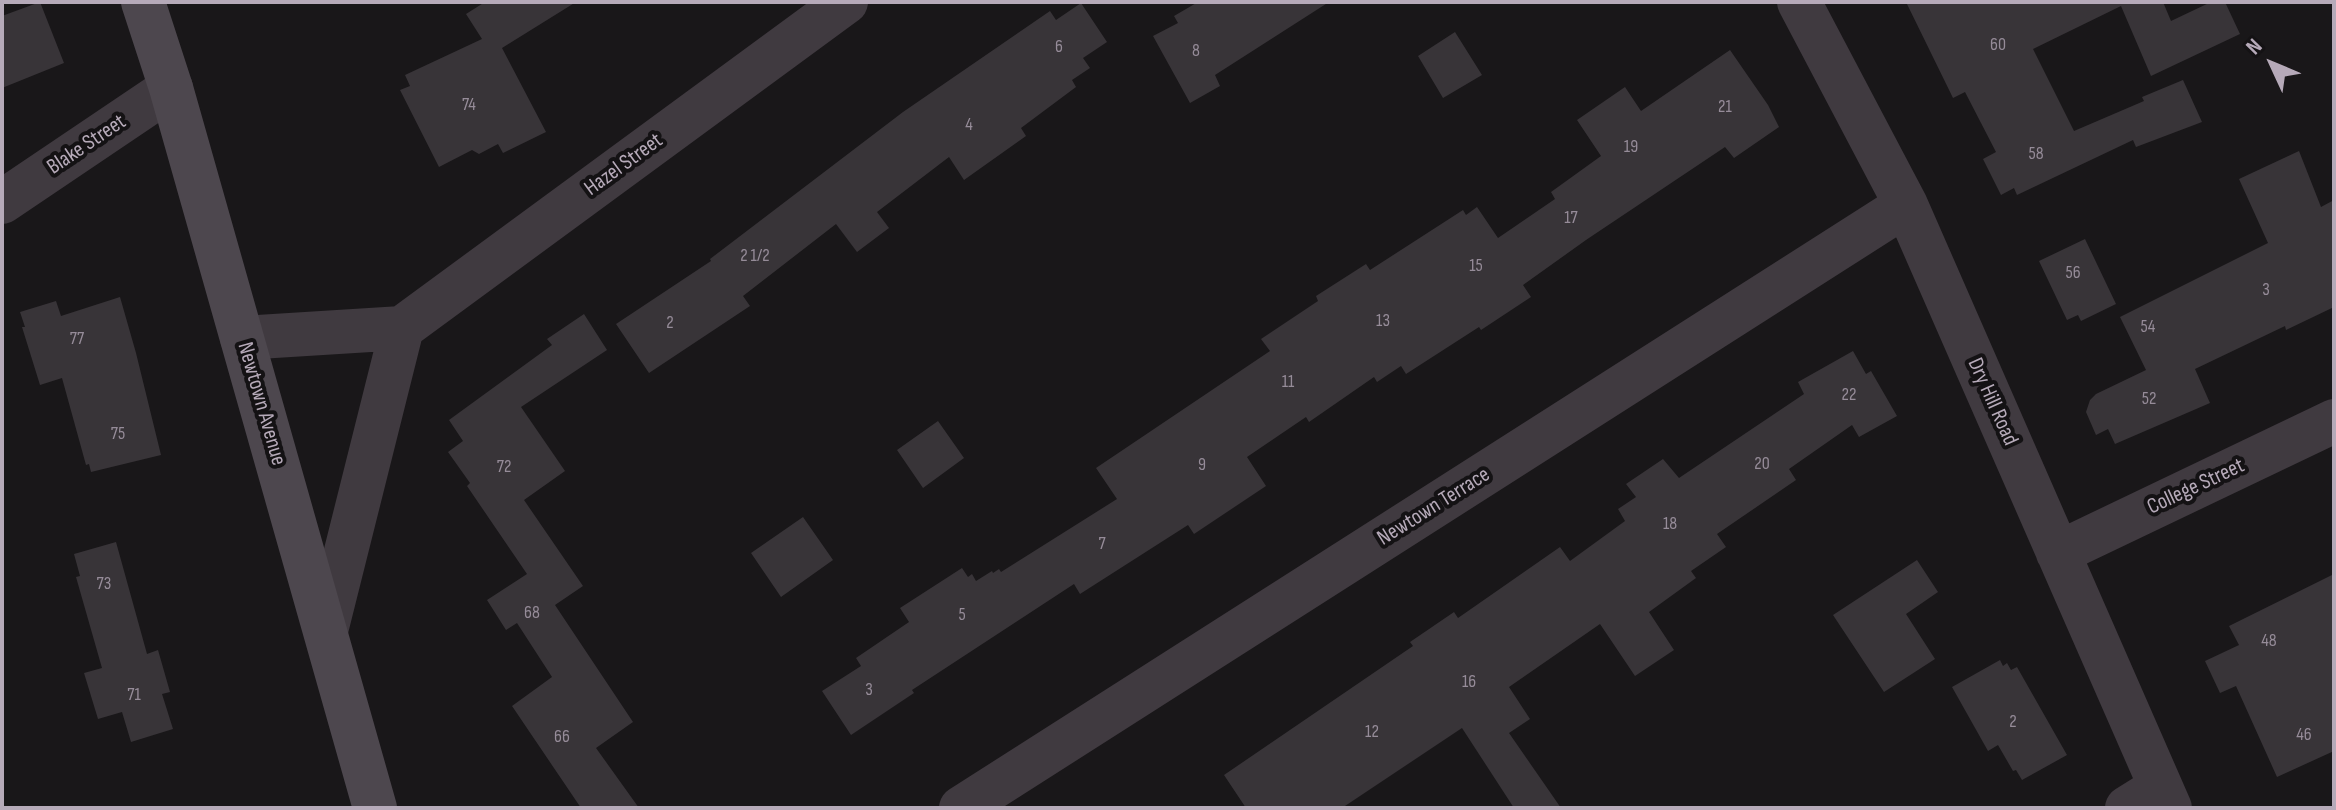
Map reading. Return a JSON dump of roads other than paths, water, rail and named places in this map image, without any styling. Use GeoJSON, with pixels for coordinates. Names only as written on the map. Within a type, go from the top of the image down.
{"type":"FeatureCollection","features":[{"type":"Feature","properties":{"kind":"main road","name":"Newtown Avenue"},"geometry":{"type":"LineString","coordinates":[[143,2],[171,88],[375,808]]}},
{"type":"Feature","properties":{"kind":"street","name":"Hazel Street"},"geometry":{"type":"LineString","coordinates":[[402,328],[846,2]]}},
{"type":"Feature","properties":{"kind":"street","name":"Dry Hill Road"},"geometry":{"type":"LineString","coordinates":[[1799,2],[1906,205],[2058,553],[2152,801]]}},
{"type":"Feature","properties":{"kind":"street","name":"Blake Street"},"geometry":{"type":"LineString","coordinates":[[2,202],[171,88]]}},
{"type":"Feature","properties":{"kind":"street","name":"Newtown Terrace"},"geometry":{"type":"LineString","coordinates":[[961,808],[1906,205]]}},
{"type":"Feature","properties":{"kind":"street"},"geometry":{"type":"LineString","coordinates":[[242,338],[402,328],[326,631]]}},
{"type":"Feature","properties":{"kind":"street","name":"College Street"},"geometry":{"type":"LineString","coordinates":[[2058,553],[2334,421]]}}]}
